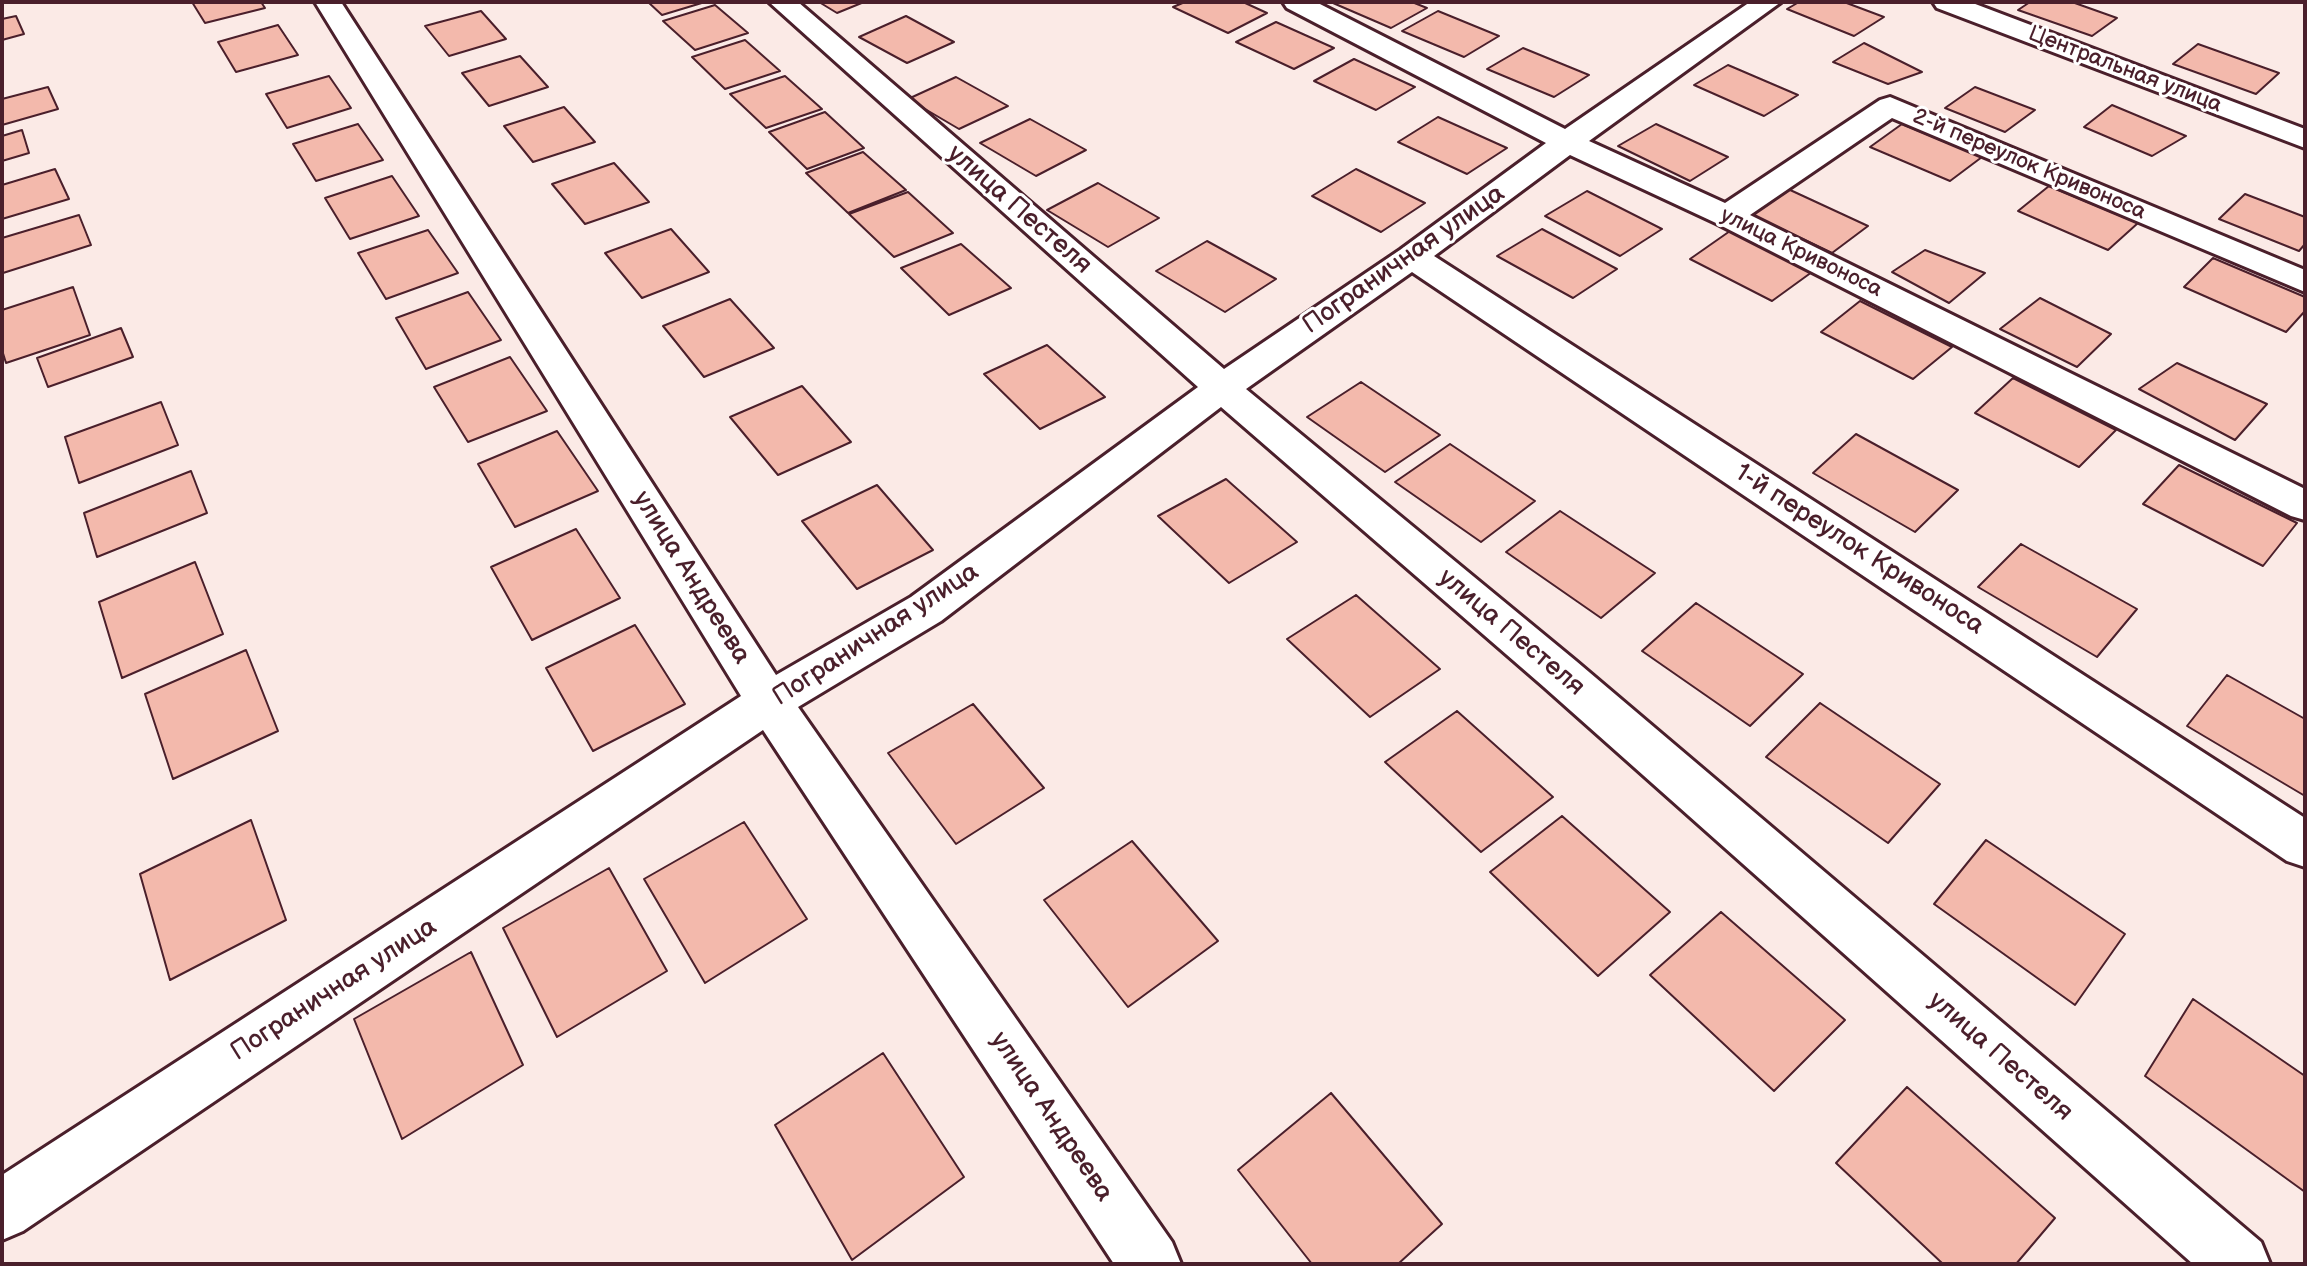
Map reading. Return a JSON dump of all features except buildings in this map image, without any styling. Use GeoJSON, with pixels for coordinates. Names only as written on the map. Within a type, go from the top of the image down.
{"type":"FeatureCollection","features":[{"type":"Feature","properties":{"kind":"street","name":"улица Андреева"},"geometry":{"type":"LineString","coordinates":[[328,2],[769,702],[1150,1264]]}},
{"type":"Feature","properties":{"kind":"street","name":"улица Пестеля"},"geometry":{"type":"LineString","coordinates":[[782,2],[1222,388],[1560,674],[2239,1264]]}},
{"type":"Feature","properties":{"kind":"street","name":"улица Кривоноса"},"geometry":{"type":"LineString","coordinates":[[1296,2],[1567,142],[1727,216],[2305,506]]}},
{"type":"Feature","properties":{"kind":"street","name":"Пограничная улица"},"geometry":{"type":"LineString","coordinates":[[2,1210],[769,702],[926,609],[1222,388],[1412,257],[1567,142],[1768,2]]}},
{"type":"Feature","properties":{"kind":"street","name":"Центральная улица"},"geometry":{"type":"LineString","coordinates":[[1946,2],[2305,139]]}},
{"type":"Feature","properties":{"kind":"street","name":"2-й переулок Кривоноса"},"geometry":{"type":"LineString","coordinates":[[1727,216],[1890,106],[2305,282]]}},
{"type":"Feature","properties":{"kind":"street","name":"1-й переулок Кривоноса"},"geometry":{"type":"LineString","coordinates":[[1412,257],[2305,845]]}}]}
